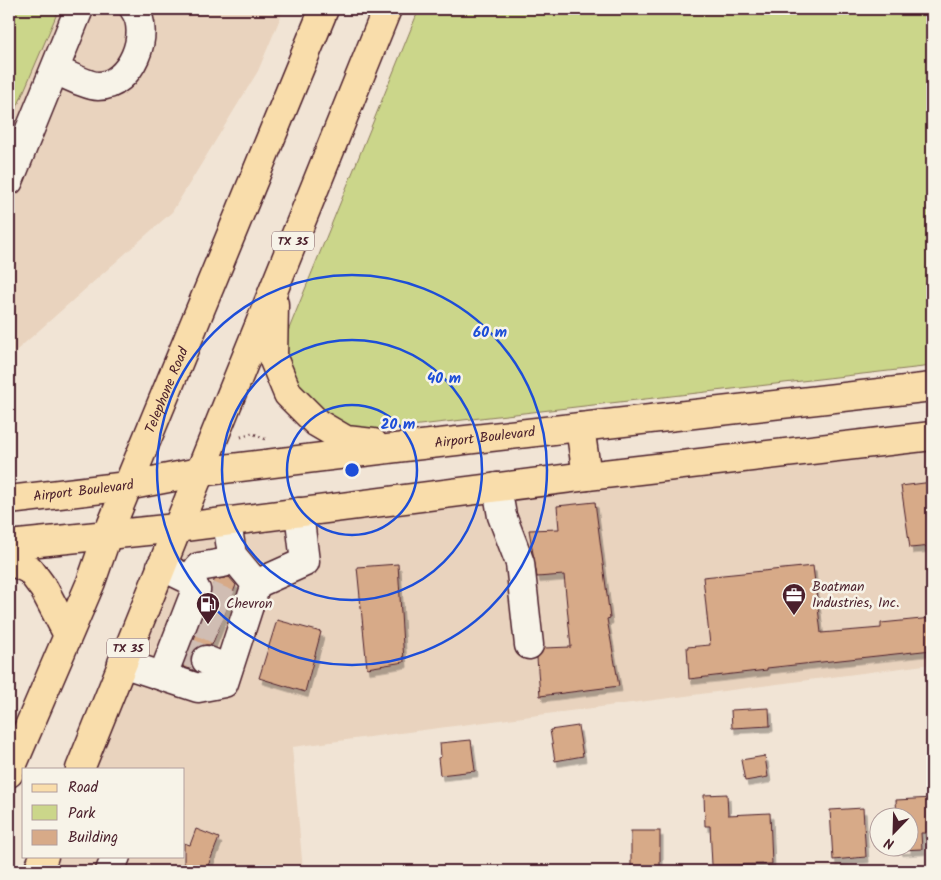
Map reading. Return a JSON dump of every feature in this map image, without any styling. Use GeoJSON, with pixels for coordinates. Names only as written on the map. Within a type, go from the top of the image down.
{"type":"FeatureCollection","features":[{"type":"Feature","properties":{"kind":"main road","name":"Telephone Road"},"geometry":{"type":"LineString","coordinates":[[9,773],[67,633],[91,582],[127,486],[324,9]]}},
{"type":"Feature","properties":{"kind":"main road","name":"TX 35"},"geometry":{"type":"LineString","coordinates":[[80,768],[387,9]]}},
{"type":"Feature","properties":{"kind":"main road"},"geometry":{"type":"LineString","coordinates":[[276,284],[273,314],[273,358],[288,394],[317,423],[346,440],[404,447]]}},
{"type":"Feature","properties":{"kind":"main road","name":"Airport Boulevard"},"geometry":{"type":"LineString","coordinates":[[9,500],[127,486],[199,472],[404,447],[932,388]]}},
{"type":"Feature","properties":{"kind":"main road"},"geometry":{"type":"LineString","coordinates":[[580,427],[587,476]]}},
{"type":"Feature","properties":{"kind":"main road"},"geometry":{"type":"LineString","coordinates":[[9,545],[227,522],[587,476],[932,436]]}},
{"type":"Feature","properties":{"kind":"main road"},"geometry":{"type":"LineString","coordinates":[[9,560],[30,570],[44,590],[67,633]]}},
{"type":"Feature","properties":{"kind":"main road"},"geometry":{"type":"LineString","coordinates":[[38,871],[43,858]]}},
{"type":"Feature","properties":{"kind":"lane"},"geometry":{"type":"LineString","coordinates":[[9,182],[79,9]]}},
{"type":"Feature","properties":{"kind":"lane"},"geometry":{"type":"LineString","coordinates":[[55,70],[97,87],[108,85],[125,74],[130,66],[141,36],[140,17],[134,9]]}},
{"type":"Feature","properties":{"kind":"lane"},"geometry":{"type":"LineString","coordinates":[[497,487],[502,516],[520,563],[529,645]]}},
{"type":"Feature","properties":{"kind":"lane"},"geometry":{"type":"LineString","coordinates":[[161,566],[214,596],[256,584],[305,562],[299,512]]}},
{"type":"Feature","properties":{"kind":"lane"},"geometry":{"type":"LineString","coordinates":[[227,522],[232,554],[256,584]]}},
{"type":"Feature","properties":{"kind":"lane"},"geometry":{"type":"LineString","coordinates":[[163,675],[198,656],[210,626],[214,596],[199,567],[223,563],[232,554]]}},
{"type":"Feature","properties":{"kind":"lane"},"geometry":{"type":"LineString","coordinates":[[198,656],[210,626],[214,596]]}},
{"type":"Feature","properties":{"kind":"lane"},"geometry":{"type":"LineString","coordinates":[[122,663],[198,688],[224,683],[198,656]]}},
{"type":"Feature","properties":{"kind":"lane"},"geometry":{"type":"LineString","coordinates":[[110,871],[115,858]]}},
{"type":"Feature","properties":{"kind":"shaded area"},"geometry":{"type":"Polygon","coordinates":[[[9,9],[284,9],[258,71],[172,212],[9,357],[9,9]]]}},
{"type":"Feature","properties":{"kind":"shaded area"},"geometry":{"type":"Polygon","coordinates":[[[932,436],[932,664],[292,747],[303,871],[38,871],[43,858],[185,858],[185,768],[80,768],[176,528],[932,436]]]}},
{"type":"Feature","properties":{"kind":"green space"},"geometry":{"type":"Polygon","coordinates":[[[9,9],[59,9],[9,126],[9,9]]]}},
{"type":"Feature","properties":{"kind":"green space"},"geometry":{"type":"Polygon","coordinates":[[[419,9],[932,9],[932,366],[376,430],[345,431],[304,401],[282,346],[419,9]]]}},
{"type":"Feature","properties":{"kind":"building"},"geometry":{"type":"Polygon","coordinates":[[[932,482],[932,546],[910,548],[901,486],[932,482]]]}},
{"type":"Feature","properties":{"kind":"building"},"geometry":{"type":"Polygon","coordinates":[[[595,502],[610,618],[607,619],[619,686],[540,696],[537,658],[544,648],[571,647],[564,575],[537,577],[529,530],[559,529],[557,506],[595,502]]]}},
{"type":"Feature","properties":{"kind":"building"},"geometry":{"type":"Polygon","coordinates":[[[398,564],[404,662],[367,668],[357,567],[398,564]]]}},
{"type":"Feature","properties":{"kind":"building"},"geometry":{"type":"Polygon","coordinates":[[[813,566],[821,633],[881,628],[881,623],[932,618],[932,650],[767,668],[767,670],[689,679],[687,647],[710,645],[703,577],[813,566]]]}},
{"type":"Feature","properties":{"kind":"building","name":"Chevron"},"geometry":{"type":"Polygon","coordinates":[[[229,577],[236,585],[212,645],[203,645],[196,648],[192,654],[191,663],[195,670],[183,667],[211,596],[214,580],[229,577]]]}},
{"type":"Feature","properties":{"kind":"building"},"geometry":{"type":"Polygon","coordinates":[[[277,620],[321,632],[305,692],[259,678],[277,620]]]}},
{"type":"Feature","properties":{"kind":"building"},"geometry":{"type":"Polygon","coordinates":[[[769,708],[770,726],[732,728],[731,710],[769,708]]]}},
{"type":"Feature","properties":{"kind":"building"},"geometry":{"type":"Polygon","coordinates":[[[578,726],[583,756],[555,761],[550,730],[578,726]]]}},
{"type":"Feature","properties":{"kind":"building"},"geometry":{"type":"Polygon","coordinates":[[[471,740],[475,771],[440,775],[438,758],[441,757],[440,743],[471,740]]]}},
{"type":"Feature","properties":{"kind":"building"},"geometry":{"type":"Polygon","coordinates":[[[765,756],[768,777],[745,781],[741,760],[765,756]]]}},
{"type":"Feature","properties":{"kind":"building"},"geometry":{"type":"Polygon","coordinates":[[[727,794],[728,815],[770,813],[772,864],[712,865],[710,826],[705,826],[704,795],[727,794]]]}},
{"type":"Feature","properties":{"kind":"building"},"geometry":{"type":"Polygon","coordinates":[[[932,798],[932,833],[921,833],[922,849],[918,849],[918,808],[896,808],[896,800],[932,798]]]}},
{"type":"Feature","properties":{"kind":"building"},"geometry":{"type":"Polygon","coordinates":[[[863,808],[866,857],[833,860],[830,810],[863,808]]]}},
{"type":"Feature","properties":{"kind":"building"},"geometry":{"type":"Polygon","coordinates":[[[196,829],[219,838],[206,871],[184,865],[185,843],[190,845],[196,829]]]}},
{"type":"Feature","properties":{"kind":"building"},"geometry":{"type":"Polygon","coordinates":[[[631,831],[660,831],[660,871],[631,871],[631,831]]]}},
{"type":"Feature","properties":{"kind":"tunnel"},"geometry":{"type":"LineString","coordinates":[[208,595],[229,604]]}},
{"type":"Feature","properties":{"kind":"tunnel"},"geometry":{"type":"LineString","coordinates":[[197,620],[218,630]]}},
{"type":"Feature","properties":{"kind":"tunnel"},"geometry":{"type":"LineString","coordinates":[[185,651],[206,660]]}},
{"type":"Feature","properties":{"kind":"place","name":"Boatman Industries, Inc."},"geometry":{"type":"Point","coordinates":[794,616]}},
{"type":"Feature","properties":{"kind":"place","name":"Chevron"},"geometry":{"type":"Point","coordinates":[208,625]}}]}
